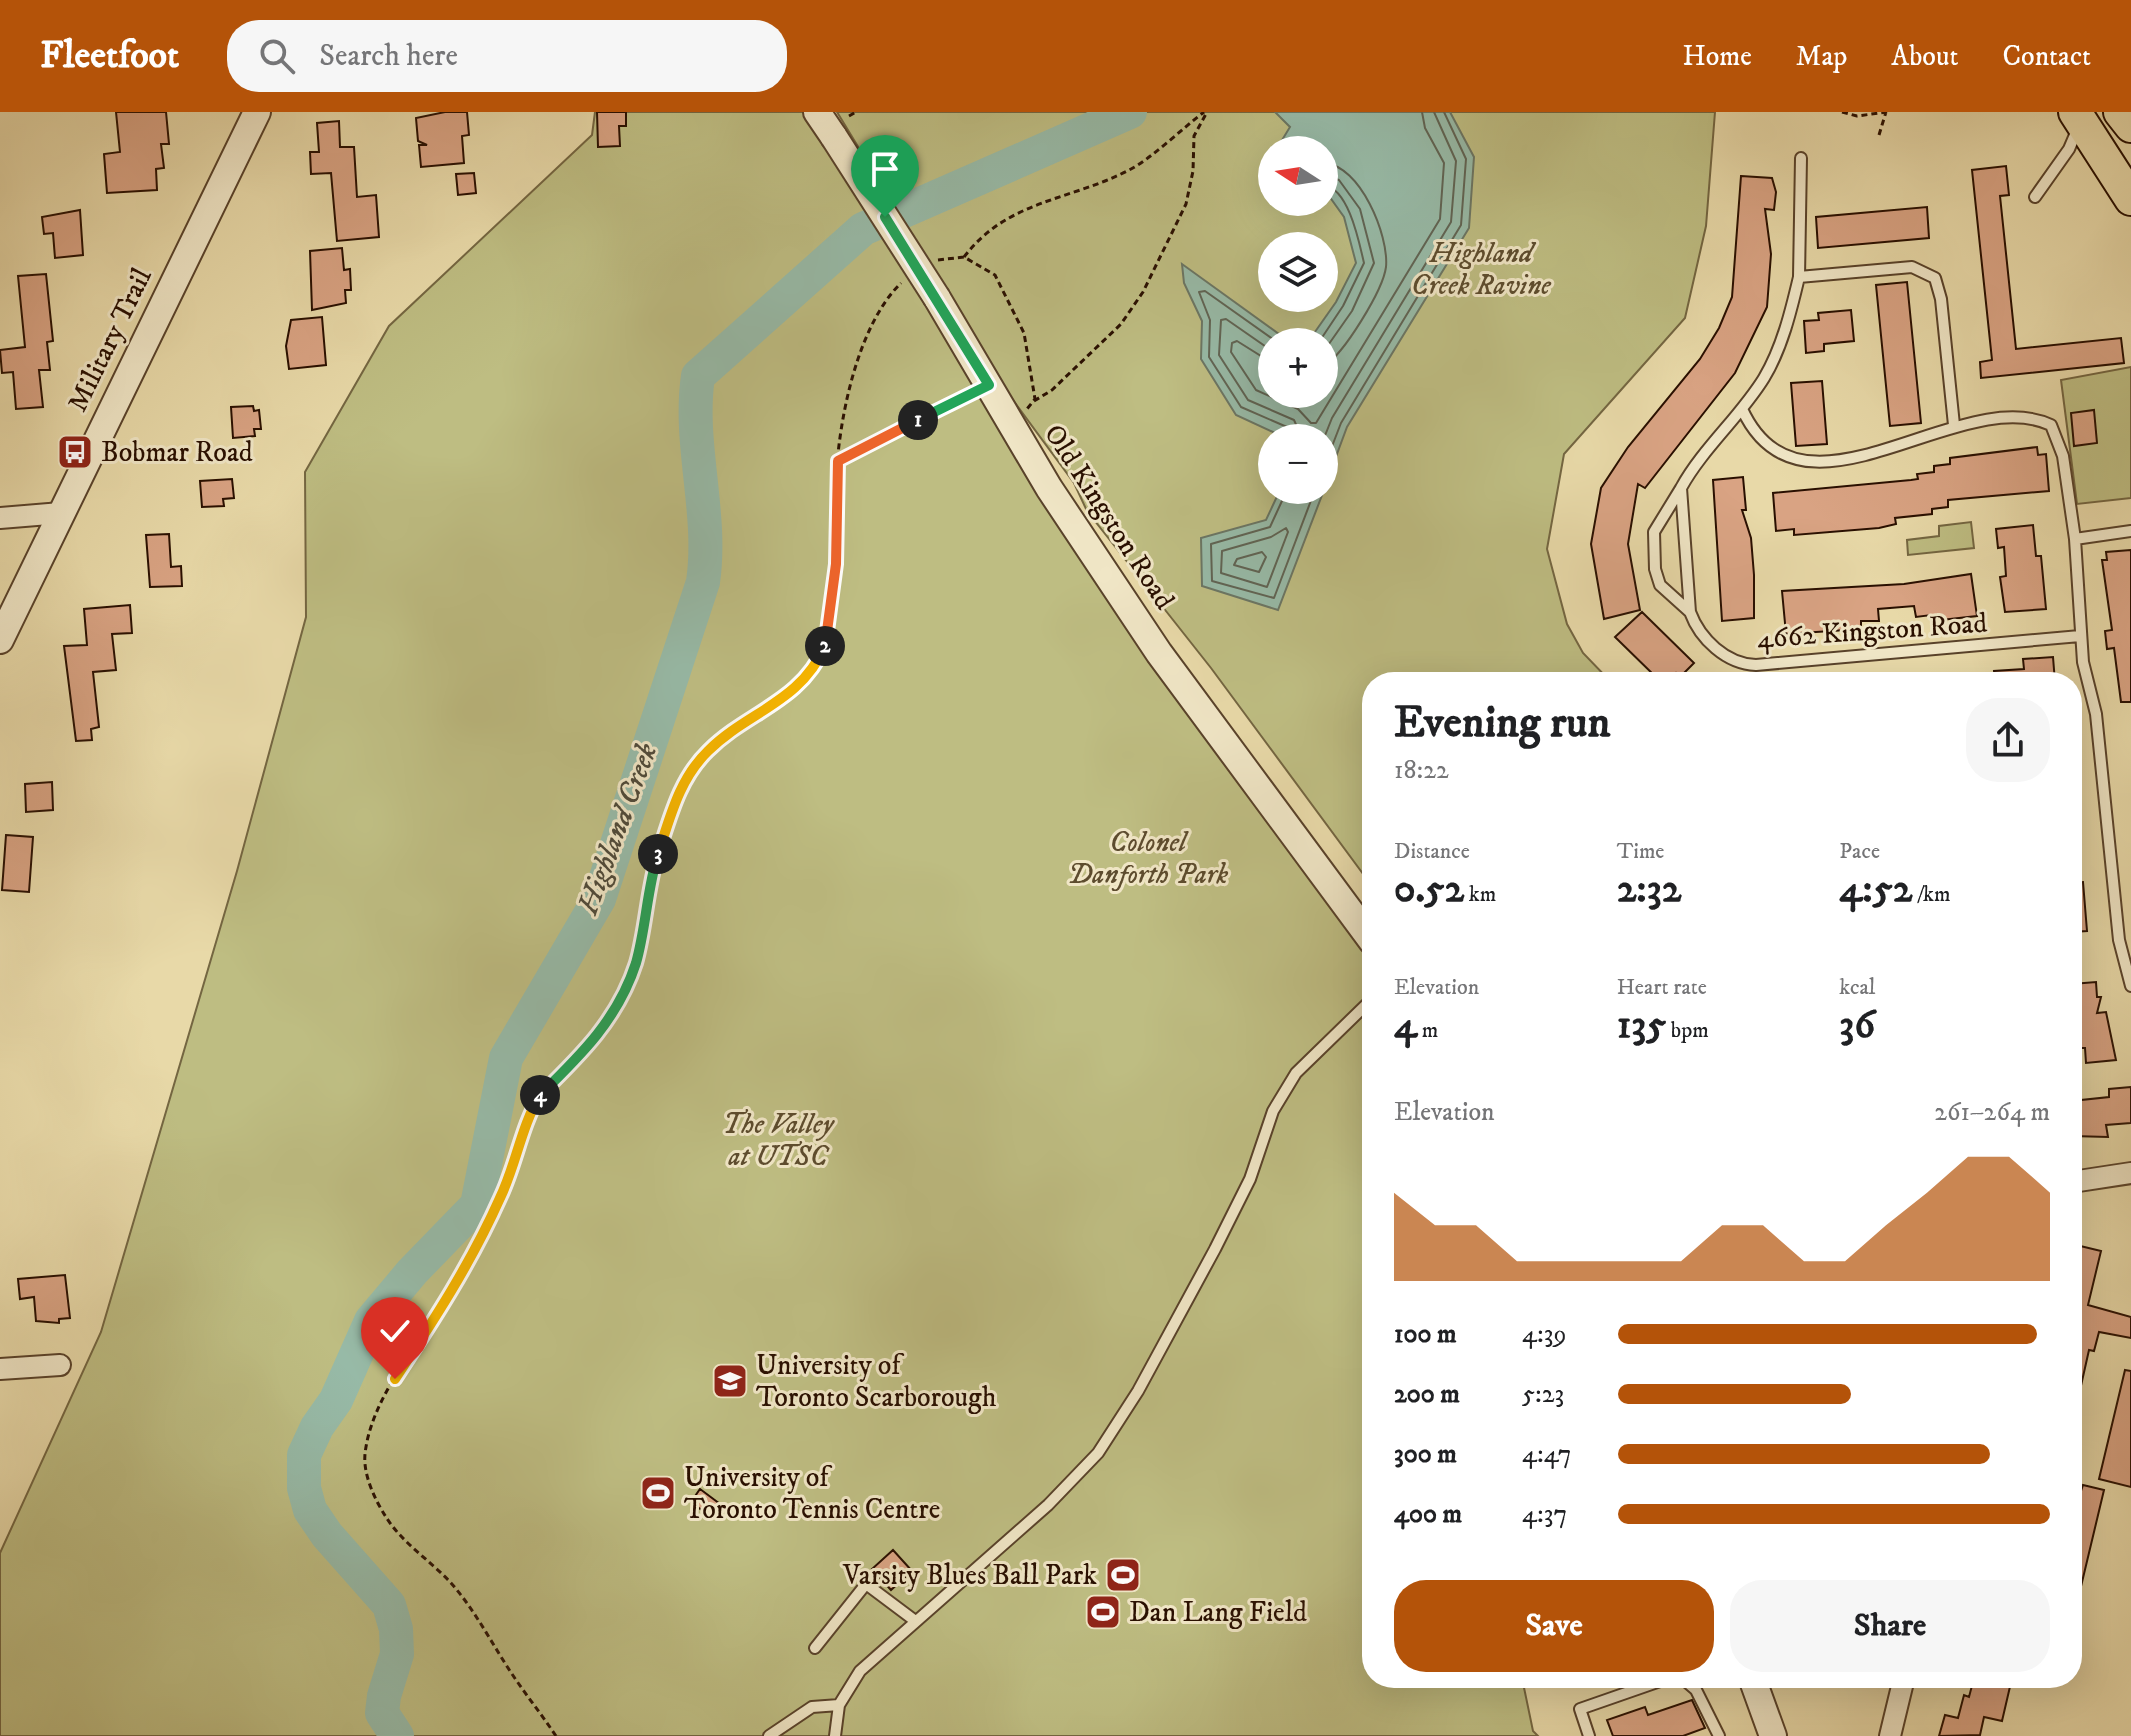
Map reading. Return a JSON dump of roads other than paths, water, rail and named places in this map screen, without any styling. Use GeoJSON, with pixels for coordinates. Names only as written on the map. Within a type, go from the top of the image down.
{"type":"FeatureCollection","features":[{"type":"Feature","properties":{"kind":"main road"},"geometry":{"type":"LineString","coordinates":[[2120,112],[2131,126]]}},
{"type":"Feature","properties":{"kind":"main road"},"geometry":{"type":"LineString","coordinates":[[2081,115],[2131,199]]}},
{"type":"Feature","properties":{"kind":"street","name":"Military Trail"},"geometry":{"type":"LineString","coordinates":[[0,640],[257,112]]}},
{"type":"Feature","properties":{"kind":"street","name":"Old Kingston Road"},"geometry":{"type":"LineString","coordinates":[[817,112],[937,298],[1049,488],[1159,653],[1362,927]]}},
{"type":"Feature","properties":{"kind":"street"},"geometry":{"type":"LineString","coordinates":[[0,518],[61,513]]}},
{"type":"Feature","properties":{"kind":"street"},"geometry":{"type":"LineString","coordinates":[[2082,1180],[2131,1173]]}},
{"type":"Feature","properties":{"kind":"street"},"geometry":{"type":"LineString","coordinates":[[0,1369],[60,1365]]}},
{"type":"Feature","properties":{"kind":"street"},"geometry":{"type":"LineString","coordinates":[[1756,1688],[1773,1736]]}},
{"type":"Feature","properties":{"kind":"street"},"geometry":{"type":"LineString","coordinates":[[1890,1736],[1902,1688]]}},
{"type":"Feature","properties":{"kind":"lane"},"geometry":{"type":"LineString","coordinates":[[2035,197],[2069,149],[2081,115]]}},
{"type":"Feature","properties":{"kind":"lane","name":"4662 Kingston Road"},"geometry":{"type":"LineString","coordinates":[[1801,158],[1799,277],[1774,356],[1742,409],[1691,470],[1654,532],[1655,569],[1660,585],[1690,612],[1705,638],[1742,664],[1816,662],[2080,636]]}},
{"type":"Feature","properties":{"kind":"lane"},"geometry":{"type":"LineString","coordinates":[[1799,277],[1912,267],[1935,278],[1941,299],[1954,425]]}},
{"type":"Feature","properties":{"kind":"lane"},"geometry":{"type":"LineString","coordinates":[[1742,409],[1750,424],[1775,450],[1807,461],[1870,456],[1954,425],[2018,417],[2038,419],[2051,425],[2063,456],[2075,539],[2083,662],[2096,714],[2119,940],[2131,986]]}},
{"type":"Feature","properties":{"kind":"lane"},"geometry":{"type":"LineString","coordinates":[[1681,488],[1690,612]]}},
{"type":"Feature","properties":{"kind":"lane"},"geometry":{"type":"LineString","coordinates":[[2075,539],[2131,531]]}},
{"type":"Feature","properties":{"kind":"lane"},"geometry":{"type":"LineString","coordinates":[[835,1736],[839,1705],[860,1671],[914,1620],[1048,1505],[1098,1453],[1138,1391],[1215,1249],[1250,1179],[1273,1111],[1296,1073],[1362,1009]]}},
{"type":"Feature","properties":{"kind":"lane"},"geometry":{"type":"LineString","coordinates":[[815,1648],[866,1584],[914,1620]]}},
{"type":"Feature","properties":{"kind":"lane"},"geometry":{"type":"LineString","coordinates":[[1589,1736],[1580,1709],[1640,1688]]}},
{"type":"Feature","properties":{"kind":"lane"},"geometry":{"type":"LineString","coordinates":[[1694,1688],[1719,1736]]}},
{"type":"Feature","properties":{"kind":"lane"},"geometry":{"type":"LineString","coordinates":[[769,1736],[812,1707],[839,1705]]}},
{"type":"Feature","properties":{"kind":"water"},"geometry":{"type":"Polygon","coordinates":[[[1275,112],[1450,112],[1474,157],[1469,228],[1347,427],[1338,451],[1338,424],[1258,425],[1236,415],[1201,359],[1202,321],[1184,283],[1182,264],[1271,328],[1258,328],[1258,408],[1338,408],[1338,328],[1318,328],[1329,312],[1338,312],[1338,298],[1356,263],[1344,217],[1338,209],[1338,136],[1285,136],[1290,127],[1275,112]]]}},
{"type":"Feature","properties":{"kind":"water"},"geometry":{"type":"Polygon","coordinates":[[[1273,504],[1319,504],[1278,610],[1202,586],[1201,538],[1266,520],[1273,504]]]}},
{"type":"Feature","properties":{"kind":"waterway","name":"Highland Creek"},"geometry":{"type":"LineString","coordinates":[[397,1736],[382,1713],[397,1654],[396,1629],[389,1605],[327,1535],[310,1510],[304,1488],[304,1455],[317,1427],[336,1400],[371,1321],[412,1272],[477,1205],[506,1058],[599,899],[703,582],[705,530],[696,427],[698,376],[863,229],[1130,112]]}},
{"type":"Feature","properties":{"kind":"place","name":"Bobmar Road"},"geometry":{"type":"Point","coordinates":[75,452]}},
{"type":"Feature","properties":{"kind":"place","name":"University of Toronto Scarborough"},"geometry":{"type":"Point","coordinates":[730,1381]}},
{"type":"Feature","properties":{"kind":"place","name":"University of Toronto Tennis Centre"},"geometry":{"type":"Point","coordinates":[658,1493]}},
{"type":"Feature","properties":{"kind":"place","name":"Varsity Blues Ball Park"},"geometry":{"type":"Point","coordinates":[1123,1575]}},
{"type":"Feature","properties":{"kind":"place","name":"Dan Lang Field"},"geometry":{"type":"Point","coordinates":[1103,1612]}},
{"type":"Feature","properties":{"kind":"park label","name":"Highland Creek Ravine"},"geometry":{"type":"Point","coordinates":[1481,269]}},
{"type":"Feature","properties":{"kind":"park label","name":"Colonel Danforth Park"},"geometry":{"type":"Point","coordinates":[1148,858]}},
{"type":"Feature","properties":{"kind":"park label","name":"The Valley at UTSC"},"geometry":{"type":"Point","coordinates":[778,1140]}}]}
